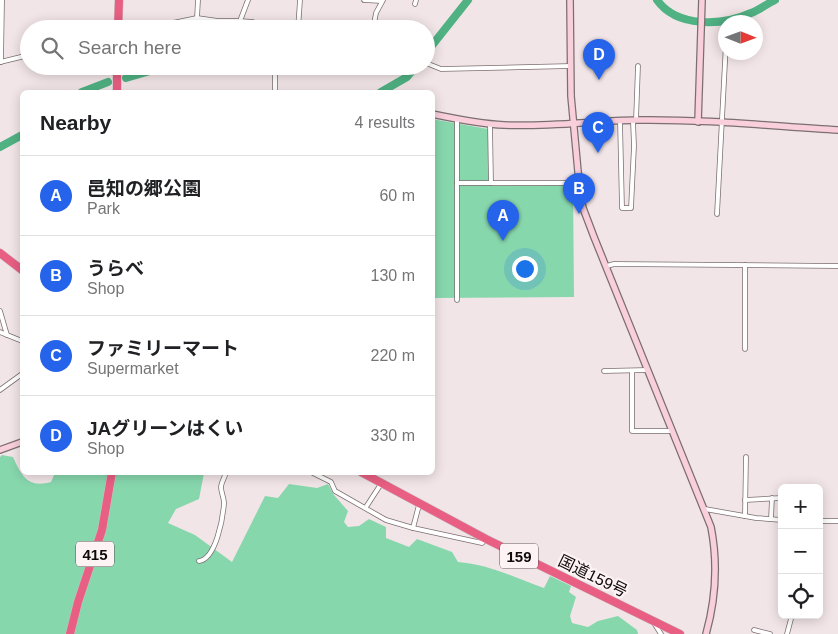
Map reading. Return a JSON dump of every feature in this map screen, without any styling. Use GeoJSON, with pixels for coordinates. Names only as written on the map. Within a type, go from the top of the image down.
{"type":"FeatureCollection","features":[{"type":"Feature","properties":{"kind":"highway"},"geometry":{"type":"LineString","coordinates":[[118,20],[119,0]]}},
{"type":"Feature","properties":{"kind":"highway"},"geometry":{"type":"LineString","coordinates":[[117,75],[117,90]]}},
{"type":"Feature","properties":{"kind":"highway"},"geometry":{"type":"LineString","coordinates":[[0,253],[20,268]]}},
{"type":"Feature","properties":{"kind":"highway","name":"415"},"geometry":{"type":"LineString","coordinates":[[70,634],[78,602],[102,530],[111,475]]}},
{"type":"Feature","properties":{"kind":"highway","name":"国道159号"},"geometry":{"type":"LineString","coordinates":[[367,475],[419,505],[680,634]]}},
{"type":"Feature","properties":{"kind":"street"},"geometry":{"type":"LineString","coordinates":[[2,0],[0,62],[20,57]]}},
{"type":"Feature","properties":{"kind":"street"},"geometry":{"type":"LineString","coordinates":[[197,18],[198,0]]}},
{"type":"Feature","properties":{"kind":"street"},"geometry":{"type":"LineString","coordinates":[[240,20],[248,0]]}},
{"type":"Feature","properties":{"kind":"street"},"geometry":{"type":"LineString","coordinates":[[299,20],[300,0]]}},
{"type":"Feature","properties":{"kind":"street"},"geometry":{"type":"LineString","coordinates":[[364,0],[383,0],[375,20]]}},
{"type":"Feature","properties":{"kind":"street"},"geometry":{"type":"LineString","coordinates":[[570,0],[572,124],[578,178],[584,208],[705,509],[714,543],[716,579],[706,634]]}},
{"type":"Feature","properties":{"kind":"street"},"geometry":{"type":"LineString","coordinates":[[698,122],[702,0]]}},
{"type":"Feature","properties":{"kind":"street"},"geometry":{"type":"LineString","coordinates":[[187,20],[197,18],[211,20]]}},
{"type":"Feature","properties":{"kind":"street"},"geometry":{"type":"LineString","coordinates":[[717,214],[725,60]]}},
{"type":"Feature","properties":{"kind":"street"},"geometry":{"type":"LineString","coordinates":[[435,67],[441,69],[571,66]]}},
{"type":"Feature","properties":{"kind":"street"},"geometry":{"type":"LineString","coordinates":[[620,121],[622,208],[631,208],[638,66]]}},
{"type":"Feature","properties":{"kind":"street"},"geometry":{"type":"LineString","coordinates":[[275,75],[276,90]]}},
{"type":"Feature","properties":{"kind":"street"},"geometry":{"type":"LineString","coordinates":[[435,115],[504,125],[572,124],[635,120],[838,130]]}},
{"type":"Feature","properties":{"kind":"street"},"geometry":{"type":"LineString","coordinates":[[457,119],[458,300]]}},
{"type":"Feature","properties":{"kind":"street"},"geometry":{"type":"LineString","coordinates":[[490,124],[491,183]]}},
{"type":"Feature","properties":{"kind":"street"},"geometry":{"type":"LineString","coordinates":[[457,183],[571,183],[578,178]]}},
{"type":"Feature","properties":{"kind":"street"},"geometry":{"type":"LineString","coordinates":[[607,266],[614,264],[838,266]]}},
{"type":"Feature","properties":{"kind":"street"},"geometry":{"type":"LineString","coordinates":[[745,266],[745,349]]}},
{"type":"Feature","properties":{"kind":"street"},"geometry":{"type":"LineString","coordinates":[[0,312],[7,335]]}},
{"type":"Feature","properties":{"kind":"street"},"geometry":{"type":"LineString","coordinates":[[0,332],[20,340]]}},
{"type":"Feature","properties":{"kind":"street"},"geometry":{"type":"LineString","coordinates":[[632,370],[632,431],[673,431]]}},
{"type":"Feature","properties":{"kind":"street"},"geometry":{"type":"LineString","coordinates":[[604,371],[648,370]]}},
{"type":"Feature","properties":{"kind":"street"},"geometry":{"type":"LineString","coordinates":[[0,390],[20,375]]}},
{"type":"Feature","properties":{"kind":"street"},"geometry":{"type":"LineString","coordinates":[[0,450],[20,443]]}},
{"type":"Feature","properties":{"kind":"street"},"geometry":{"type":"LineString","coordinates":[[745,516],[746,457]]}},
{"type":"Feature","properties":{"kind":"street"},"geometry":{"type":"LineString","coordinates":[[199,561],[206,559],[210,555],[216,543],[224,502],[221,488],[225,475]]}},
{"type":"Feature","properties":{"kind":"street"},"geometry":{"type":"LineString","coordinates":[[318,475],[331,482],[336,491],[386,520],[482,543],[486,539]]}},
{"type":"Feature","properties":{"kind":"street"},"geometry":{"type":"LineString","coordinates":[[366,507],[381,484]]}},
{"type":"Feature","properties":{"kind":"street"},"geometry":{"type":"LineString","coordinates":[[772,498],[772,519]]}},
{"type":"Feature","properties":{"kind":"street"},"geometry":{"type":"LineString","coordinates":[[745,500],[778,498]]}},
{"type":"Feature","properties":{"kind":"street"},"geometry":{"type":"LineString","coordinates":[[413,528],[419,505]]}},
{"type":"Feature","properties":{"kind":"street"},"geometry":{"type":"LineString","coordinates":[[705,509],[778,520]]}},
{"type":"Feature","properties":{"kind":"street"},"geometry":{"type":"LineString","coordinates":[[823,521],[838,521]]}},
{"type":"Feature","properties":{"kind":"street"},"geometry":{"type":"LineString","coordinates":[[787,634],[791,619]]}},
{"type":"Feature","properties":{"kind":"street"},"geometry":{"type":"LineString","coordinates":[[651,620],[661,634]]}},
{"type":"Feature","properties":{"kind":"street"},"geometry":{"type":"LineString","coordinates":[[754,630],[770,634]]}},
{"type":"Feature","properties":{"kind":"green space"},"geometry":{"type":"Polygon","coordinates":[[[435,120],[488,129],[490,186],[573,185],[574,297],[435,298],[435,120]]]}},
{"type":"Feature","properties":{"kind":"green space"},"geometry":{"type":"Polygon","coordinates":[[[2,455],[13,457],[20,470],[20,475],[23,475],[31,482],[37,483],[51,482],[54,475],[204,475],[199,499],[176,509],[168,523],[195,535],[232,562],[265,496],[278,498],[289,484],[317,488],[328,484],[334,495],[348,511],[344,522],[348,527],[359,526],[369,519],[386,527],[386,538],[409,547],[417,539],[452,552],[458,562],[491,568],[544,588],[550,576],[571,586],[569,592],[576,597],[570,616],[572,623],[588,627],[598,621],[618,616],[637,630],[638,634],[0,634],[0,457],[2,455]]]}},
{"type":"Feature","properties":{"kind":"waterway"},"geometry":{"type":"LineString","coordinates":[[435,42],[468,0]]}},
{"type":"Feature","properties":{"kind":"waterway"},"geometry":{"type":"LineString","coordinates":[[657,0],[676,16],[701,22],[714,22],[739,17],[754,12],[775,0]]}},
{"type":"Feature","properties":{"kind":"waterway"},"geometry":{"type":"LineString","coordinates":[[126,78],[136,75]]}},
{"type":"Feature","properties":{"kind":"waterway"},"geometry":{"type":"LineString","coordinates":[[384,90],[409,75]]}},
{"type":"Feature","properties":{"kind":"waterway"},"geometry":{"type":"LineString","coordinates":[[87,90],[108,82]]}},
{"type":"Feature","properties":{"kind":"waterway"},"geometry":{"type":"LineString","coordinates":[[0,147],[20,136]]}},
{"type":"Feature","properties":{"kind":"place","name":"JAグリーンはくい"},"geometry":{"type":"Point","coordinates":[599,80]}},
{"type":"Feature","properties":{"kind":"place","name":"ファミリーマート"},"geometry":{"type":"Point","coordinates":[598,153]}},
{"type":"Feature","properties":{"kind":"place","name":"うらべ"},"geometry":{"type":"Point","coordinates":[579,214]}},
{"type":"Feature","properties":{"kind":"place","name":"邑知の郷公園"},"geometry":{"type":"Point","coordinates":[503,241]}}]}
